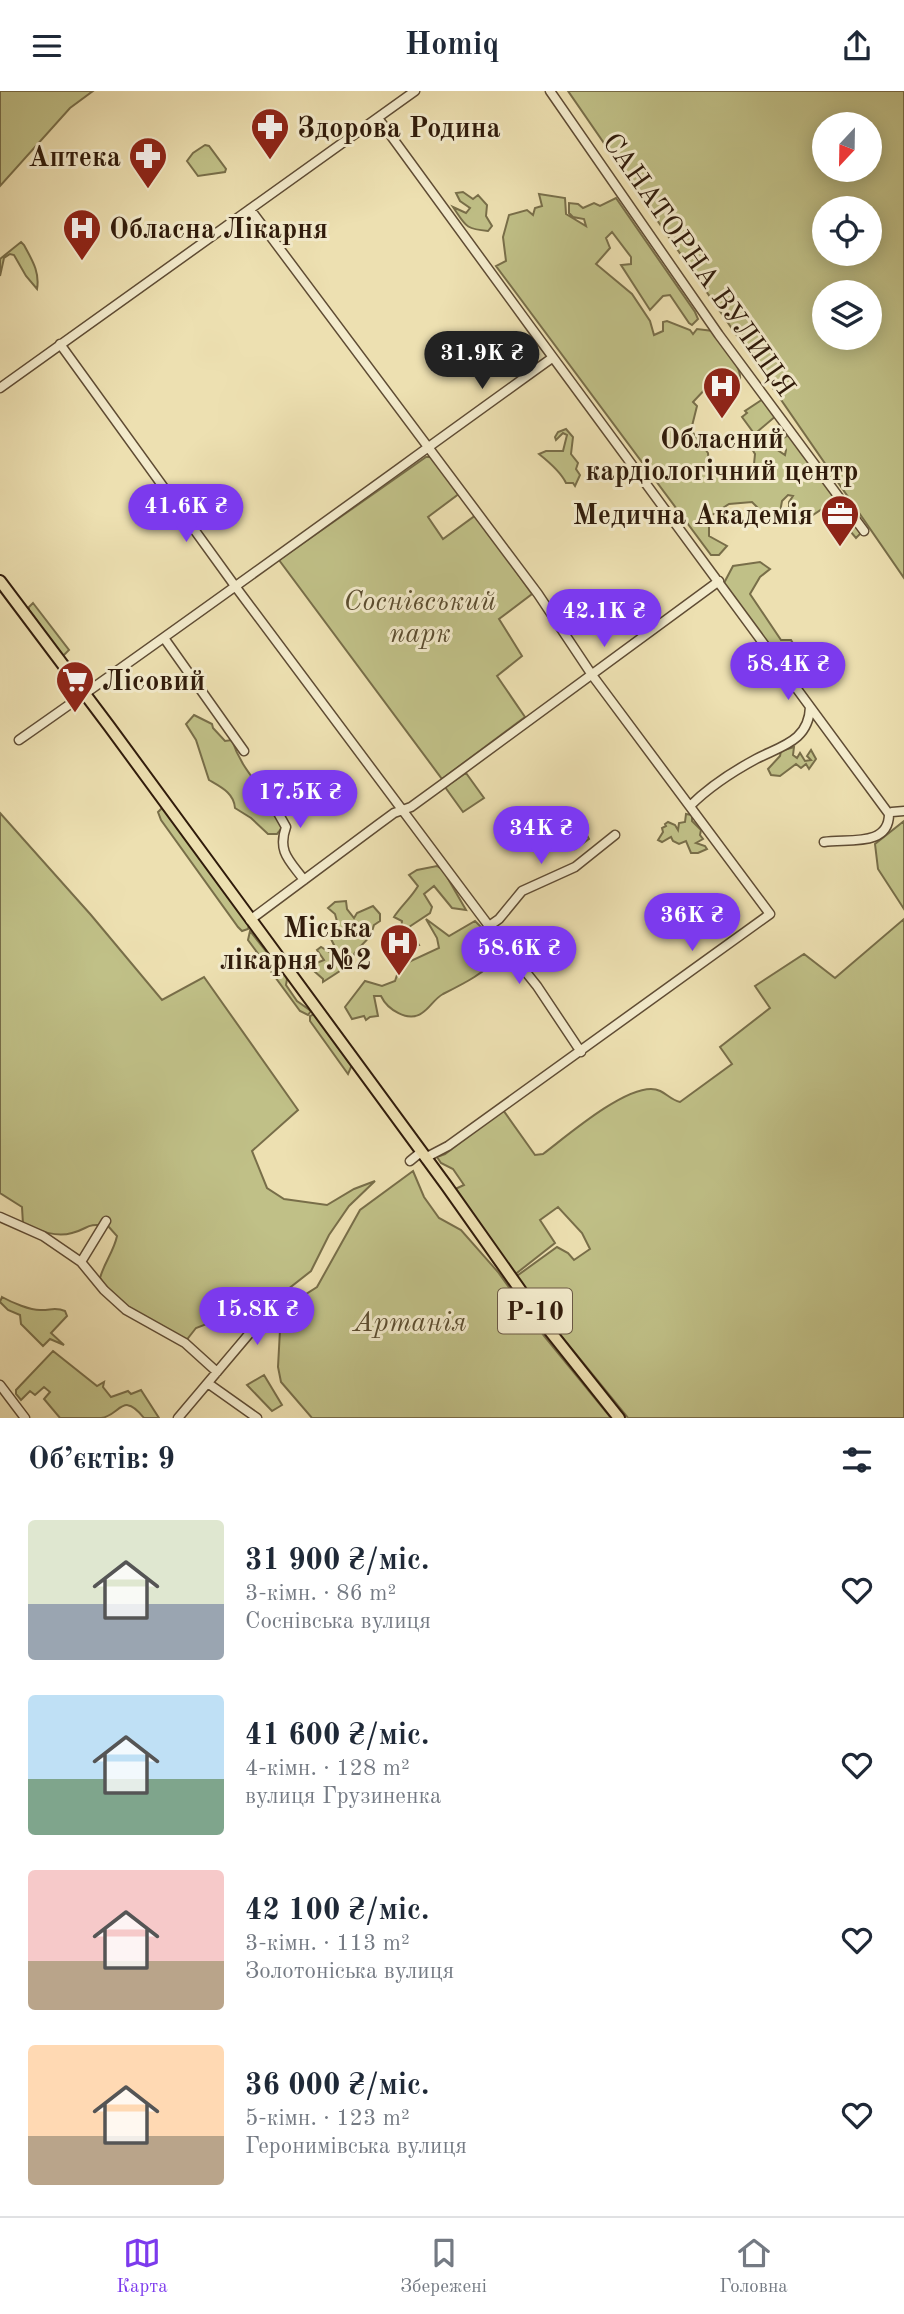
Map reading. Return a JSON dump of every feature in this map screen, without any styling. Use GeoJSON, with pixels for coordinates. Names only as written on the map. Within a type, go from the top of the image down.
{"type":"FeatureCollection","features":[{"type":"Feature","properties":{"kind":"main road","name":"Р-10"},"geometry":{"type":"LineString","coordinates":[[0,581],[545,1325],[619,1418]]}},
{"type":"Feature","properties":{"kind":"street"},"geometry":{"type":"LineString","coordinates":[[0,387],[415,91]]}},
{"type":"Feature","properties":{"kind":"street","name":"САНАТОРНА ВУЛИЦЯ"},"geometry":{"type":"LineString","coordinates":[[550,91],[719,335],[864,531]]}},
{"type":"Feature","properties":{"kind":"street"},"geometry":{"type":"LineString","coordinates":[[378,118],[889,814],[883,831],[869,840],[824,842]]}},
{"type":"Feature","properties":{"kind":"street"},"geometry":{"type":"LineString","coordinates":[[250,209],[538,594],[592,675],[770,913],[449,1146],[410,1161]]}},
{"type":"Feature","properties":{"kind":"street"},"geometry":{"type":"LineString","coordinates":[[60,344],[235,586],[489,926],[537,986],[581,1052]]}},
{"type":"Feature","properties":{"kind":"street"},"geometry":{"type":"LineString","coordinates":[[19,740],[316,531],[552,358]]}},
{"type":"Feature","properties":{"kind":"street"},"geometry":{"type":"LineString","coordinates":[[250,920],[379,824],[433,791],[719,581]]}},
{"type":"Feature","properties":{"kind":"street"},"geometry":{"type":"LineString","coordinates":[[164,638],[244,751]]}},
{"type":"Feature","properties":{"kind":"street"},"geometry":{"type":"LineString","coordinates":[[690,806],[707,790],[757,758],[777,751],[796,739],[806,727],[810,707]]}},
{"type":"Feature","properties":{"kind":"street"},"geometry":{"type":"LineString","coordinates":[[281,778],[268,795],[286,827],[282,845],[284,853],[304,880]]}},
{"type":"Feature","properties":{"kind":"street"},"geometry":{"type":"LineString","coordinates":[[889,814],[904,811]]}},
{"type":"Feature","properties":{"kind":"street"},"geometry":{"type":"LineString","coordinates":[[489,926],[499,919],[522,891],[575,867],[615,835]]}},
{"type":"Feature","properties":{"kind":"street"},"geometry":{"type":"LineString","coordinates":[[0,1217],[43,1236],[81,1262],[104,1290],[126,1310],[185,1343],[217,1372]]}},
{"type":"Feature","properties":{"kind":"street"},"geometry":{"type":"LineString","coordinates":[[81,1262],[106,1221]]}},
{"type":"Feature","properties":{"kind":"street"},"geometry":{"type":"LineString","coordinates":[[178,1418],[277,1303]]}},
{"type":"Feature","properties":{"kind":"street"},"geometry":{"type":"LineString","coordinates":[[209,1384],[257,1418]]}},
{"type":"Feature","properties":{"kind":"street"},"geometry":{"type":"LineString","coordinates":[[0,1385],[25,1418]]}},
{"type":"Feature","properties":{"kind":"green space"},"geometry":{"type":"Polygon","coordinates":[[[0,91],[93,91],[70,108],[0,186],[0,91]]]}},
{"type":"Feature","properties":{"kind":"green space"},"geometry":{"type":"Polygon","coordinates":[[[568,91],[904,91],[904,578],[568,91]]]}},
{"type":"Feature","properties":{"kind":"green space"},"geometry":{"type":"Polygon","coordinates":[[[205,145],[209,146],[226,169],[225,172],[198,176],[187,161],[205,145]]]}},
{"type":"Feature","properties":{"kind":"green space"},"geometry":{"type":"Polygon","coordinates":[[[463,192],[473,199],[478,195],[487,205],[486,216],[492,226],[488,231],[467,225],[453,207],[466,213],[470,208],[460,201],[456,193],[463,192]]]}},
{"type":"Feature","properties":{"kind":"green space"},"geometry":{"type":"Polygon","coordinates":[[[539,194],[565,198],[566,214],[586,226],[584,219],[573,217],[569,213],[569,203],[583,208],[594,203],[600,206],[616,198],[698,319],[692,325],[689,323],[670,295],[663,296],[650,310],[621,265],[631,264],[631,257],[612,232],[606,238],[610,248],[596,264],[632,294],[650,321],[654,335],[663,331],[663,322],[667,321],[690,330],[693,334],[697,329],[713,331],[732,357],[739,372],[738,384],[719,394],[709,385],[693,402],[697,406],[691,430],[708,453],[710,475],[719,469],[754,464],[755,454],[749,444],[754,442],[765,447],[770,445],[785,455],[786,450],[781,440],[790,434],[862,532],[856,538],[828,505],[804,521],[789,517],[789,502],[793,496],[788,495],[782,501],[780,512],[763,513],[752,502],[729,504],[709,517],[709,536],[727,546],[719,555],[711,555],[496,266],[506,261],[503,237],[509,215],[527,210],[533,215],[535,208],[542,206],[539,194]]]}},
{"type":"Feature","properties":{"kind":"green space"},"geometry":{"type":"Polygon","coordinates":[[[21,242],[35,266],[37,289],[14,255],[10,254],[4,258],[0,276],[0,259],[21,242]]]}},
{"type":"Feature","properties":{"kind":"green space"},"geometry":{"type":"Polygon","coordinates":[[[763,399],[777,415],[757,432],[753,432],[742,417],[747,413],[745,411],[763,399]]]}},
{"type":"Feature","properties":{"kind":"green space"},"geometry":{"type":"Polygon","coordinates":[[[566,429],[573,437],[571,454],[578,463],[576,469],[580,475],[575,486],[573,483],[566,483],[558,471],[539,454],[546,451],[563,451],[567,435],[563,433],[556,440],[555,437],[558,432],[566,429]]]}},
{"type":"Feature","properties":{"kind":"green space","name":"Соснівський парк"},"geometry":{"type":"Polygon","coordinates":[[[426,457],[431,457],[460,493],[428,517],[443,539],[476,515],[532,594],[499,619],[522,656],[497,676],[525,717],[442,779],[279,560],[426,457]]]}},
{"type":"Feature","properties":{"kind":"green space"},"geometry":{"type":"Polygon","coordinates":[[[760,562],[770,569],[760,577],[750,594],[781,640],[791,640],[794,645],[777,659],[723,585],[733,566],[760,562]]]}},
{"type":"Feature","properties":{"kind":"green space"},"geometry":{"type":"Polygon","coordinates":[[[33,603],[69,650],[63,656],[29,610],[33,603]]]}},
{"type":"Feature","properties":{"kind":"green space"},"geometry":{"type":"Polygon","coordinates":[[[194,715],[212,724],[225,741],[232,740],[251,776],[260,788],[265,786],[282,828],[277,834],[268,834],[235,808],[229,794],[209,780],[196,740],[186,724],[194,715]]]}},
{"type":"Feature","properties":{"kind":"green space"},"geometry":{"type":"Polygon","coordinates":[[[794,747],[793,755],[797,758],[800,753],[805,761],[811,760],[807,756],[811,750],[816,759],[809,769],[806,764],[801,768],[796,764],[780,776],[771,775],[768,769],[780,756],[781,751],[794,747]]]}},
{"type":"Feature","properties":{"kind":"green space"},"geometry":{"type":"Polygon","coordinates":[[[466,773],[484,798],[463,812],[445,787],[466,773]]]}},
{"type":"Feature","properties":{"kind":"green space"},"geometry":{"type":"Polygon","coordinates":[[[163,807],[249,925],[248,929],[242,931],[238,927],[161,820],[158,812],[163,807]]]}},
{"type":"Feature","properties":{"kind":"green space"},"geometry":{"type":"Polygon","coordinates":[[[0,813],[162,1000],[204,977],[298,1110],[252,1151],[267,1188],[284,1199],[327,1205],[354,1189],[375,1181],[349,1206],[329,1235],[311,1271],[269,1304],[251,1307],[196,1328],[185,1342],[127,1307],[107,1289],[100,1278],[117,1236],[108,1226],[91,1226],[66,1234],[41,1231],[23,1224],[22,1207],[0,1193],[0,813]]]}},
{"type":"Feature","properties":{"kind":"green space"},"geometry":{"type":"Polygon","coordinates":[[[686,814],[692,815],[692,821],[701,830],[703,839],[696,843],[707,849],[691,853],[686,841],[679,844],[671,837],[662,842],[658,840],[665,824],[668,822],[675,825],[678,830],[679,823],[685,822],[686,814]]]}},
{"type":"Feature","properties":{"kind":"green space"},"geometry":{"type":"Polygon","coordinates":[[[557,818],[575,818],[589,839],[575,849],[557,818]]]}},
{"type":"Feature","properties":{"kind":"green space"},"geometry":{"type":"Polygon","coordinates":[[[904,821],[904,909],[878,869],[875,844],[904,821]]]}},
{"type":"Feature","properties":{"kind":"green space"},"geometry":{"type":"Polygon","coordinates":[[[437,866],[443,870],[466,910],[452,908],[434,886],[424,894],[432,907],[430,913],[409,927],[419,945],[411,947],[401,930],[402,921],[394,917],[418,886],[409,875],[417,870],[437,866]]]}},
{"type":"Feature","properties":{"kind":"green space"},"geometry":{"type":"Polygon","coordinates":[[[346,901],[347,909],[354,918],[357,913],[373,906],[380,914],[380,921],[374,925],[369,937],[355,952],[349,965],[323,982],[314,971],[314,964],[324,960],[317,950],[321,947],[331,953],[335,947],[330,937],[338,925],[335,914],[328,908],[335,902],[346,901]]]}},
{"type":"Feature","properties":{"kind":"green space"},"geometry":{"type":"Polygon","coordinates":[[[426,919],[449,936],[475,921],[495,941],[502,954],[481,972],[440,996],[416,1016],[398,1013],[388,1006],[381,996],[374,996],[378,1016],[366,1020],[364,1016],[352,1019],[345,1007],[365,981],[382,986],[395,981],[400,966],[439,948],[437,938],[426,919]]]}},
{"type":"Feature","properties":{"kind":"green space"},"geometry":{"type":"Polygon","coordinates":[[[904,919],[904,1418],[628,1418],[514,1278],[557,1247],[574,1260],[590,1249],[582,1233],[558,1207],[540,1220],[555,1243],[513,1276],[453,1190],[464,1185],[453,1169],[441,1163],[437,1157],[445,1154],[503,1110],[535,1155],[543,1154],[610,1105],[639,1091],[655,1089],[680,1102],[732,1064],[720,1047],[770,1008],[755,986],[804,954],[835,978],[904,919]]]}},
{"type":"Feature","properties":{"kind":"green space"},"geometry":{"type":"Polygon","coordinates":[[[250,931],[284,974],[286,985],[297,1001],[311,1011],[308,1015],[300,1011],[248,940],[250,931]]]}},
{"type":"Feature","properties":{"kind":"green space"},"geometry":{"type":"Polygon","coordinates":[[[314,1014],[352,1065],[348,1074],[310,1021],[310,1016],[314,1014]]]}},
{"type":"Feature","properties":{"kind":"green space","name":"Артанія"},"geometry":{"type":"Polygon","coordinates":[[[413,1171],[424,1197],[439,1218],[461,1230],[498,1272],[544,1336],[611,1418],[312,1418],[281,1382],[278,1367],[280,1330],[289,1305],[317,1287],[360,1210],[413,1171]]]}},
{"type":"Feature","properties":{"kind":"green space"},"geometry":{"type":"Polygon","coordinates":[[[2,1297],[32,1309],[65,1311],[67,1316],[51,1333],[64,1345],[50,1339],[43,1346],[21,1324],[20,1315],[8,1310],[0,1302],[2,1297]]]}},
{"type":"Feature","properties":{"kind":"green space"},"geometry":{"type":"Polygon","coordinates":[[[53,1351],[97,1386],[104,1382],[103,1387],[111,1397],[141,1390],[159,1418],[144,1418],[137,1410],[126,1405],[101,1418],[60,1418],[44,1399],[50,1392],[44,1387],[35,1395],[30,1391],[21,1400],[16,1390],[53,1351]]]}},
{"type":"Feature","properties":{"kind":"green space"},"geometry":{"type":"Polygon","coordinates":[[[264,1375],[282,1405],[272,1411],[247,1385],[264,1375]]]}},
{"type":"Feature","properties":{"kind":"place","name":"Здорова Родина"},"geometry":{"type":"Point","coordinates":[270,161]}},
{"type":"Feature","properties":{"kind":"place","name":"Аптека"},"geometry":{"type":"Point","coordinates":[148,190]}},
{"type":"Feature","properties":{"kind":"place","name":"Обласна Лікарня"},"geometry":{"type":"Point","coordinates":[82,262]}},
{"type":"Feature","properties":{"kind":"place","name":"Обласний кардіологічний центр"},"geometry":{"type":"Point","coordinates":[722,420]}},
{"type":"Feature","properties":{"kind":"place","name":"Медична Академія"},"geometry":{"type":"Point","coordinates":[840,548]}},
{"type":"Feature","properties":{"kind":"place","name":"Лісовий"},"geometry":{"type":"Point","coordinates":[75,714]}},
{"type":"Feature","properties":{"kind":"place","name":"Міська лікарня №2"},"geometry":{"type":"Point","coordinates":[399,977]}}]}
